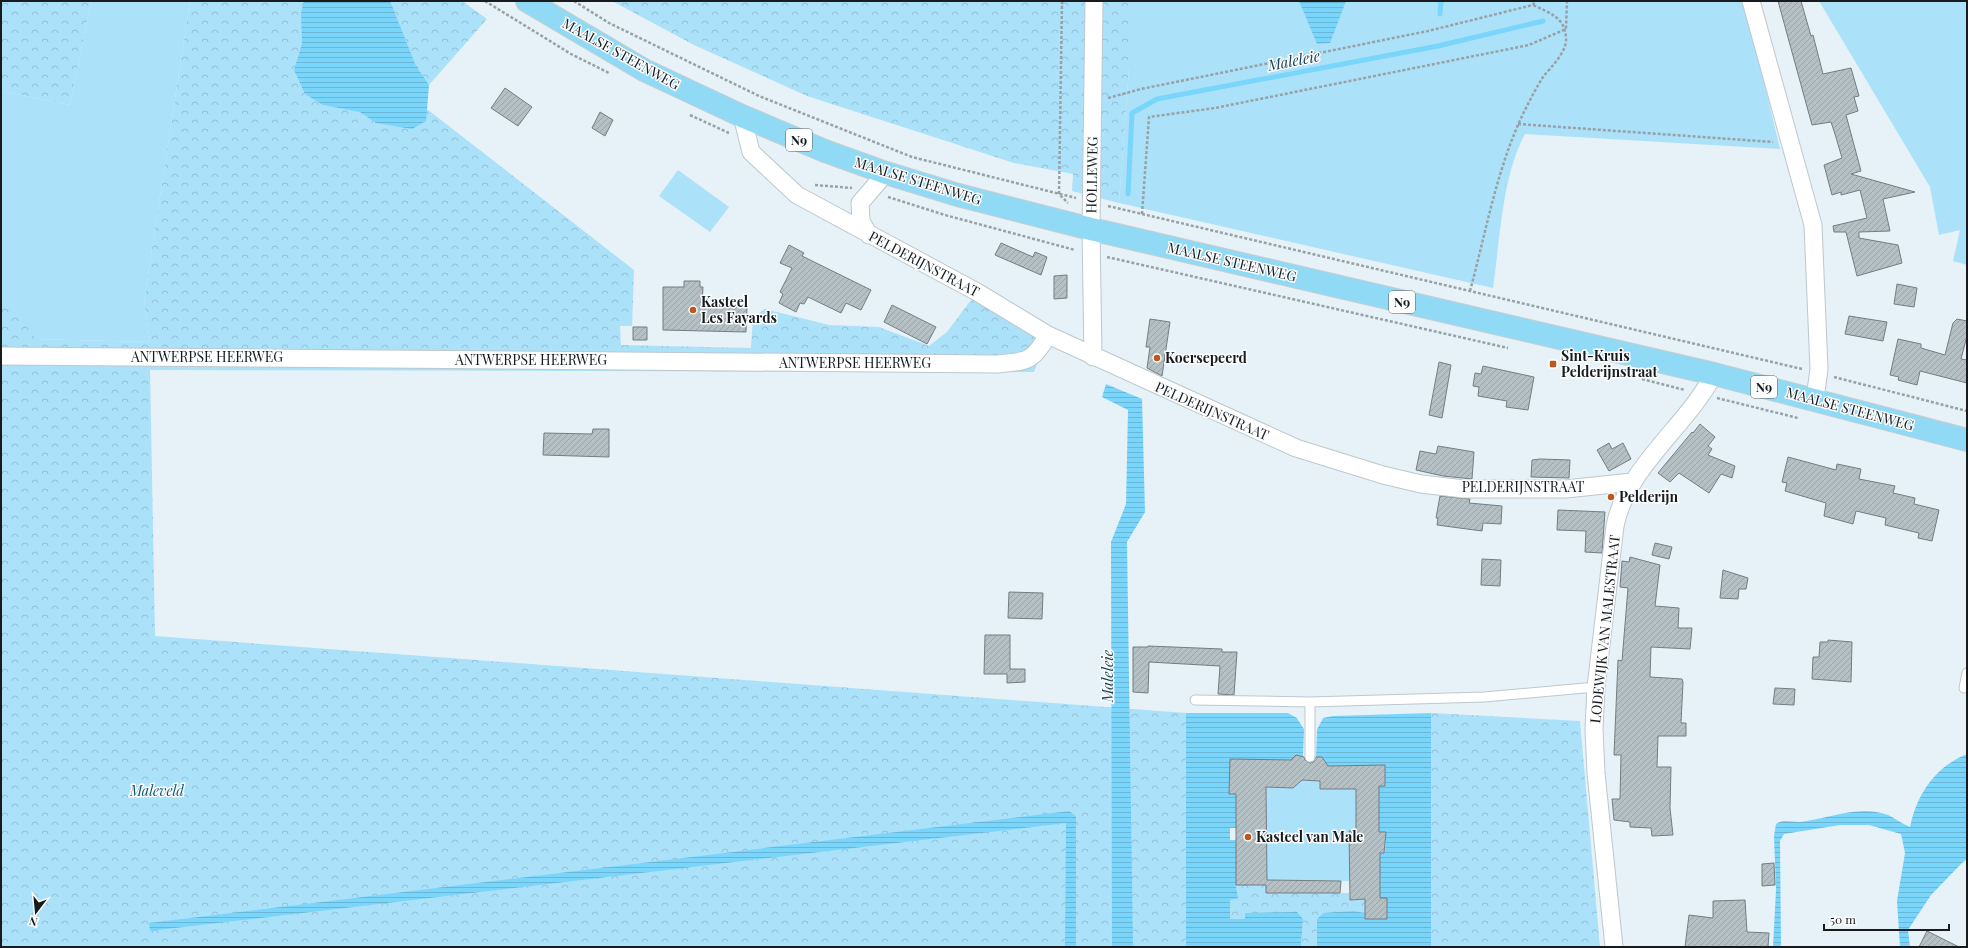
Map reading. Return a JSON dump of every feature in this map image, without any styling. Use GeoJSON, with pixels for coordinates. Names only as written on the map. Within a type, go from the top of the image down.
{"type":"FeatureCollection","features":[{"type":"Feature","properties":{"kind":"main road","name":"MAALSE STEENWEG"},"geometry":{"type":"LineString","coordinates":[[527,1],[644,70],[742,116],[825,151],[886,173],[958,195],[1091,229],[1714,374],[1967,440]]}},
{"type":"Feature","properties":{"kind":"street","name":"HOLLEWEG"},"geometry":{"type":"LineString","coordinates":[[1093,358],[1091,202],[1094,1]]}},
{"type":"Feature","properties":{"kind":"street"},"geometry":{"type":"LineString","coordinates":[[1751,1],[1813,225],[1819,373],[1814,399]]}},
{"type":"Feature","properties":{"kind":"street","name":"PELDERIJNSTRAAT"},"geometry":{"type":"LineString","coordinates":[[742,116],[751,152],[797,195],[977,292],[1048,336],[1093,358],[1296,448],[1383,475],[1421,484],[1464,489],[1566,489],[1632,482]]}},
{"type":"Feature","properties":{"kind":"street"},"geometry":{"type":"LineString","coordinates":[[869,235],[861,221],[860,203],[886,173]]}},
{"type":"Feature","properties":{"kind":"street","name":"ANTWERPSE HEERWEG"},"geometry":{"type":"LineString","coordinates":[[1,356],[997,364],[1018,362],[1028,359],[1038,353],[1048,336]]}},
{"type":"Feature","properties":{"kind":"street"},"geometry":{"type":"LineString","coordinates":[[1632,482],[1703,394],[1714,374]]}},
{"type":"Feature","properties":{"kind":"street","name":"LODEWIJK VAN MALESTRAAT"},"geometry":{"type":"LineString","coordinates":[[1614,947],[1596,773],[1594,728],[1596,688],[1615,526],[1618,511],[1632,482]]}},
{"type":"Feature","properties":{"kind":"lane"},"geometry":{"type":"LineString","coordinates":[[1964,688],[1967,673]]}},
{"type":"Feature","properties":{"kind":"lane"},"geometry":{"type":"LineString","coordinates":[[1195,700],[1310,702],[1484,697],[1596,688]]}},
{"type":"Feature","properties":{"kind":"lane"},"geometry":{"type":"LineString","coordinates":[[1310,702],[1310,757]]}},
{"type":"Feature","properties":{"kind":"path"},"geometry":{"type":"LineString","coordinates":[[574,1],[609,23],[759,96],[912,157],[1091,202],[1819,373],[1967,412]]}},
{"type":"Feature","properties":{"kind":"path"},"geometry":{"type":"LineString","coordinates":[[1059,194],[1062,1]]}},
{"type":"Feature","properties":{"kind":"path"},"geometry":{"type":"LineString","coordinates":[[1533,5],[1535,1]]}},
{"type":"Feature","properties":{"kind":"path"},"geometry":{"type":"LineString","coordinates":[[1470,291],[1509,144],[1529,101],[1557,60],[1567,41],[1567,1]]}},
{"type":"Feature","properties":{"kind":"path"},"geometry":{"type":"LineString","coordinates":[[1093,102],[1141,88],[1428,31],[1533,5],[1554,15],[1566,30]]}},
{"type":"Feature","properties":{"kind":"path"},"geometry":{"type":"LineString","coordinates":[[1142,214],[1149,117],[1215,108],[1529,45],[1566,30]]}},
{"type":"Feature","properties":{"kind":"path"},"geometry":{"type":"LineString","coordinates":[[1518,124],[1791,144]]}},
{"type":"Feature","properties":{"kind":"path","name":"HOLLEWEG"},"geometry":{"type":"LineString","coordinates":[[1059,194],[1070,206]]}},
{"type":"Feature","properties":{"kind":"path"},"geometry":{"type":"LineString","coordinates":[[1703,394],[1802,418]]}},
{"type":"Feature","properties":{"kind":"green space"},"geometry":{"type":"Polygon","coordinates":[[[1,1],[91,1],[70,105],[1,91],[1,1]]]}},
{"type":"Feature","properties":{"kind":"green space"},"geometry":{"type":"Polygon","coordinates":[[[91,1],[190,1],[144,301],[150,342],[35,339],[11,304],[1,304],[1,91],[70,105],[91,1]]]}},
{"type":"Feature","properties":{"kind":"green space","name":"Maleveld"},"geometry":{"type":"Polygon","coordinates":[[[190,1],[462,1],[487,19],[429,85],[414,99],[634,270],[632,326],[620,326],[621,345],[751,348],[753,317],[765,309],[829,325],[879,327],[929,346],[947,332],[977,292],[1048,335],[1034,372],[150,370],[155,636],[1186,713],[1186,947],[1,947],[1,304],[11,304],[36,339],[150,342],[144,301],[190,1]]]}},
{"type":"Feature","properties":{"kind":"green space"},"geometry":{"type":"Polygon","coordinates":[[[612,1],[1129,1],[1129,68],[1119,203],[1072,191],[1073,174],[1014,163],[807,96],[694,45],[612,1]]]}},
{"type":"Feature","properties":{"kind":"green space"},"geometry":{"type":"Polygon","coordinates":[[[1129,1],[1742,1],[1762,74],[1780,149],[1525,134],[1511,169],[1503,209],[1493,288],[1119,203],[1129,68],[1129,1]]]}},
{"type":"Feature","properties":{"kind":"green space"},"geometry":{"type":"Polygon","coordinates":[[[1819,1],[1967,1],[1967,265],[1953,261],[1960,230],[1939,235],[1930,187],[1819,1]]]}},
{"type":"Feature","properties":{"kind":"green space"},"geometry":{"type":"Polygon","coordinates":[[[678,170],[729,207],[710,232],[659,196],[678,170]]]}},
{"type":"Feature","properties":{"kind":"green space"},"geometry":{"type":"Polygon","coordinates":[[[1431,713],[1580,721],[1600,947],[1431,947],[1431,713]]]}},
{"type":"Feature","properties":{"kind":"green space"},"geometry":{"type":"Polygon","coordinates":[[[1301,780],[1320,781],[1356,789],[1356,831],[1348,831],[1348,835],[1351,835],[1350,881],[1267,880],[1266,787],[1293,788],[1294,782],[1298,783],[1301,780]]]}},
{"type":"Feature","properties":{"kind":"green space","name":"Kasteel van Male"},"geometry":{"type":"Polygon","coordinates":[[[1236,885],[1266,885],[1266,893],[1349,893],[1350,899],[1365,899],[1365,913],[1323,913],[1317,919],[1317,947],[1301,947],[1303,919],[1245,913],[1245,920],[1230,919],[1230,900],[1238,899],[1236,885]]]}},
{"type":"Feature","properties":{"kind":"shaded area"},"geometry":{"type":"Polygon","coordinates":[[[304,1],[390,1],[416,66],[429,85],[426,121],[412,129],[376,123],[360,112],[323,105],[305,94],[294,70],[302,44],[301,13],[304,1]]]}},
{"type":"Feature","properties":{"kind":"shaded area"},"geometry":{"type":"Polygon","coordinates":[[[1299,1],[1346,1],[1330,43],[1317,44],[1299,1]]]}},
{"type":"Feature","properties":{"kind":"shaded area"},"geometry":{"type":"Polygon","coordinates":[[[1106,384],[1142,399],[1145,512],[1127,542],[1133,947],[1112,947],[1111,542],[1126,504],[1128,410],[1102,397],[1106,384]]]}},
{"type":"Feature","properties":{"kind":"shaded area"},"geometry":{"type":"Polygon","coordinates":[[[1186,713],[1288,713],[1297,718],[1304,729],[1317,729],[1323,718],[1333,716],[1431,713],[1431,947],[1317,947],[1317,919],[1323,913],[1353,911],[1365,913],[1366,919],[1387,919],[1387,898],[1380,898],[1380,853],[1385,852],[1386,832],[1379,832],[1379,786],[1385,786],[1385,766],[1323,766],[1323,758],[1299,757],[1229,782],[1229,793],[1236,794],[1236,828],[1230,828],[1230,840],[1237,840],[1236,885],[1238,899],[1230,900],[1230,919],[1245,919],[1245,913],[1297,912],[1303,919],[1301,947],[1186,947],[1186,713]]]}},
{"type":"Feature","properties":{"kind":"shaded area"},"geometry":{"type":"Polygon","coordinates":[[[1967,754],[1967,859],[1931,895],[1908,930],[1910,947],[1900,947],[1897,901],[1905,853],[1901,834],[1869,825],[1840,825],[1784,834],[1780,841],[1781,947],[1773,947],[1776,890],[1774,836],[1776,824],[1779,822],[1800,822],[1844,813],[1866,811],[1888,815],[1910,827],[1917,804],[1929,783],[1946,766],[1967,754]]]}},
{"type":"Feature","properties":{"kind":"shaded area"},"geometry":{"type":"Polygon","coordinates":[[[1069,811],[1076,816],[1076,947],[1065,947],[1066,823],[150,931],[149,923],[1069,811]]]}},
{"type":"Feature","properties":{"kind":"pier"},"geometry":{"type":"Polygon","coordinates":[[[1297,718],[1299,718],[1305,727],[1316,727],[1321,718],[1323,718],[1317,729],[1316,758],[1303,757],[1304,729],[1297,718]]]}},
{"type":"Feature","properties":{"kind":"building"},"geometry":{"type":"Polygon","coordinates":[[[1778,1],[1801,1],[1811,36],[1813,35],[1823,74],[1851,68],[1859,96],[1854,97],[1858,111],[1846,115],[1861,171],[1851,174],[1915,192],[1883,199],[1890,231],[1859,232],[1859,238],[1898,245],[1902,263],[1857,276],[1846,232],[1834,232],[1833,226],[1867,218],[1860,190],[1841,195],[1841,192],[1832,195],[1824,165],[1842,158],[1831,122],[1812,125],[1778,1]]]}},
{"type":"Feature","properties":{"kind":"building"},"geometry":{"type":"Polygon","coordinates":[[[505,88],[532,107],[518,126],[491,108],[505,88]]]}},
{"type":"Feature","properties":{"kind":"building"},"geometry":{"type":"Polygon","coordinates":[[[600,112],[613,120],[605,136],[592,128],[600,112]]]}},
{"type":"Feature","properties":{"kind":"building"},"geometry":{"type":"Polygon","coordinates":[[[1001,243],[1033,257],[1035,252],[1047,257],[1041,275],[995,255],[1001,243]]]}},
{"type":"Feature","properties":{"kind":"building"},"geometry":{"type":"Polygon","coordinates":[[[789,245],[804,253],[802,256],[871,290],[861,310],[846,303],[841,313],[808,297],[804,304],[800,303],[796,312],[779,303],[783,294],[780,292],[792,268],[780,263],[789,245]]]}},
{"type":"Feature","properties":{"kind":"building"},"geometry":{"type":"Polygon","coordinates":[[[1067,275],[1067,298],[1054,299],[1054,276],[1067,275]]]}},
{"type":"Feature","properties":{"kind":"building","name":"Kasteel Les Fayards"},"geometry":{"type":"Polygon","coordinates":[[[684,281],[700,281],[700,287],[703,287],[702,305],[747,306],[746,332],[663,330],[663,287],[684,287],[684,281]]]}},
{"type":"Feature","properties":{"kind":"building"},"geometry":{"type":"Polygon","coordinates":[[[1897,284],[1917,288],[1914,307],[1894,304],[1897,284]]]}},
{"type":"Feature","properties":{"kind":"building"},"geometry":{"type":"Polygon","coordinates":[[[892,305],[936,327],[927,344],[884,322],[892,305]]]}},
{"type":"Feature","properties":{"kind":"building"},"geometry":{"type":"Polygon","coordinates":[[[1849,316],[1887,322],[1883,341],[1845,334],[1849,316]]]}},
{"type":"Feature","properties":{"kind":"building","name":"Koersepeerd"},"geometry":{"type":"Polygon","coordinates":[[[1150,319],[1170,322],[1162,376],[1147,368],[1150,347],[1146,347],[1150,319]]]}},
{"type":"Feature","properties":{"kind":"building"},"geometry":{"type":"Polygon","coordinates":[[[1957,319],[1967,321],[1967,336],[1961,359],[1967,360],[1967,383],[1920,371],[1917,385],[1898,380],[1899,377],[1890,375],[1898,339],[1921,344],[1921,348],[1945,355],[1953,323],[1957,319]]]}},
{"type":"Feature","properties":{"kind":"building"},"geometry":{"type":"Polygon","coordinates":[[[633,327],[647,327],[647,340],[633,340],[633,327]]]}},
{"type":"Feature","properties":{"kind":"building"},"geometry":{"type":"Polygon","coordinates":[[[1439,362],[1451,365],[1442,418],[1429,415],[1439,362]]]}},
{"type":"Feature","properties":{"kind":"building"},"geometry":{"type":"Polygon","coordinates":[[[1483,366],[1534,377],[1528,410],[1506,407],[1507,401],[1478,396],[1479,387],[1473,386],[1475,373],[1481,374],[1483,366]]]}},
{"type":"Feature","properties":{"kind":"building"},"geometry":{"type":"Polygon","coordinates":[[[1700,424],[1715,437],[1708,446],[1712,449],[1708,455],[1735,466],[1732,478],[1721,474],[1709,493],[1679,473],[1670,482],[1658,473],[1700,424]]]}},
{"type":"Feature","properties":{"kind":"building"},"geometry":{"type":"Polygon","coordinates":[[[593,429],[609,429],[609,457],[543,455],[544,433],[592,434],[593,429]]]}},
{"type":"Feature","properties":{"kind":"building"},"geometry":{"type":"Polygon","coordinates":[[[1609,443],[1612,449],[1623,443],[1631,459],[1609,471],[1597,450],[1609,443]]]}},
{"type":"Feature","properties":{"kind":"building"},"geometry":{"type":"Polygon","coordinates":[[[1438,446],[1474,452],[1472,479],[1443,476],[1416,470],[1420,451],[1436,454],[1438,446]]]}},
{"type":"Feature","properties":{"kind":"building"},"geometry":{"type":"Polygon","coordinates":[[[1788,457],[1836,470],[1837,464],[1861,469],[1859,479],[1895,486],[1893,493],[1915,498],[1914,504],[1939,510],[1932,541],[1918,538],[1919,533],[1885,525],[1886,518],[1856,511],[1853,524],[1824,516],[1826,503],[1785,491],[1787,483],[1782,482],[1788,457]]]}},
{"type":"Feature","properties":{"kind":"building"},"geometry":{"type":"Polygon","coordinates":[[[1532,460],[1570,460],[1569,478],[1531,477],[1532,460]]]}},
{"type":"Feature","properties":{"kind":"building"},"geometry":{"type":"Polygon","coordinates":[[[1440,496],[1470,499],[1469,503],[1502,506],[1501,524],[1483,523],[1482,531],[1437,525],[1438,518],[1436,518],[1440,496]]]}},
{"type":"Feature","properties":{"kind":"building"},"geometry":{"type":"Polygon","coordinates":[[[1558,510],[1605,512],[1602,553],[1585,552],[1586,531],[1557,530],[1558,510]]]}},
{"type":"Feature","properties":{"kind":"building"},"geometry":{"type":"Polygon","coordinates":[[[1655,543],[1672,547],[1669,559],[1652,555],[1655,543]]]}},
{"type":"Feature","properties":{"kind":"building"},"geometry":{"type":"Polygon","coordinates":[[[1630,557],[1660,565],[1655,606],[1679,608],[1678,628],[1692,628],[1690,649],[1651,647],[1650,677],[1682,679],[1683,682],[1681,723],[1686,723],[1686,736],[1658,736],[1657,767],[1671,767],[1670,808],[1673,835],[1652,836],[1651,828],[1630,827],[1630,822],[1614,820],[1612,799],[1620,799],[1621,755],[1614,755],[1618,660],[1622,661],[1628,588],[1620,587],[1622,561],[1629,562],[1630,557]]]}},
{"type":"Feature","properties":{"kind":"building"},"geometry":{"type":"Polygon","coordinates":[[[1482,559],[1501,560],[1500,586],[1481,585],[1482,559]]]}},
{"type":"Feature","properties":{"kind":"building"},"geometry":{"type":"Polygon","coordinates":[[[1723,570],[1748,578],[1746,589],[1739,589],[1738,599],[1720,598],[1723,570]]]}},
{"type":"Feature","properties":{"kind":"building"},"geometry":{"type":"Polygon","coordinates":[[[1009,592],[1043,593],[1042,619],[1008,618],[1009,592]]]}},
{"type":"Feature","properties":{"kind":"building"},"geometry":{"type":"Polygon","coordinates":[[[985,635],[1010,635],[1010,669],[1025,669],[1025,682],[1007,683],[1007,674],[984,674],[985,635]]]}},
{"type":"Feature","properties":{"kind":"building"},"geometry":{"type":"Polygon","coordinates":[[[1828,640],[1852,642],[1851,682],[1812,679],[1813,657],[1819,657],[1820,642],[1828,642],[1828,640]]]}},
{"type":"Feature","properties":{"kind":"building"},"geometry":{"type":"Polygon","coordinates":[[[1148,646],[1222,649],[1222,652],[1237,652],[1234,695],[1218,694],[1220,666],[1149,662],[1148,693],[1133,692],[1133,647],[1148,646]]]}},
{"type":"Feature","properties":{"kind":"building"},"geometry":{"type":"Polygon","coordinates":[[[1775,688],[1795,689],[1794,705],[1773,704],[1775,688]]]}},
{"type":"Feature","properties":{"kind":"building","name":"Kasteel van Male"},"geometry":{"type":"Polygon","coordinates":[[[1296,755],[1304,757],[1305,760],[1310,763],[1313,762],[1316,757],[1322,757],[1328,766],[1385,765],[1385,786],[1379,786],[1379,832],[1386,832],[1384,853],[1380,853],[1380,898],[1387,898],[1387,919],[1365,919],[1365,899],[1350,900],[1349,831],[1356,831],[1356,789],[1320,789],[1320,781],[1302,780],[1293,788],[1266,787],[1267,880],[1341,881],[1340,893],[1266,893],[1266,885],[1236,885],[1236,794],[1229,794],[1230,759],[1291,760],[1296,755]]]}},
{"type":"Feature","properties":{"kind":"building"},"geometry":{"type":"Polygon","coordinates":[[[1774,863],[1775,885],[1762,886],[1762,864],[1774,863]]]}},
{"type":"Feature","properties":{"kind":"building"},"geometry":{"type":"Polygon","coordinates":[[[1745,900],[1747,932],[1769,933],[1768,947],[1685,947],[1689,915],[1713,918],[1713,901],[1745,900]]]}},
{"type":"Feature","properties":{"kind":"building"},"geometry":{"type":"Polygon","coordinates":[[[1927,931],[1959,947],[1919,947],[1927,931]]]}},
{"type":"Feature","properties":{"kind":"waterway"},"geometry":{"type":"LineString","coordinates":[[1440,14],[1441,1]]}},
{"type":"Feature","properties":{"kind":"waterway","name":"Maleleie"},"geometry":{"type":"LineString","coordinates":[[1128,194],[1132,113],[1157,99],[1438,46],[1543,21]]}},
{"type":"Feature","properties":{"kind":"place","name":"Kasteel Les Fayards"},"geometry":{"type":"Point","coordinates":[693,310]}},
{"type":"Feature","properties":{"kind":"place","name":"Koersepeerd"},"geometry":{"type":"Point","coordinates":[1157,358]}},
{"type":"Feature","properties":{"kind":"place","name":"Sint-Kruis Pelderijnstraat"},"geometry":{"type":"Point","coordinates":[1553,364]}},
{"type":"Feature","properties":{"kind":"place","name":"Pelderijn"},"geometry":{"type":"Point","coordinates":[1611,497]}},
{"type":"Feature","properties":{"kind":"place","name":"Kasteel van Male"},"geometry":{"type":"Point","coordinates":[1248,837]}}]}
